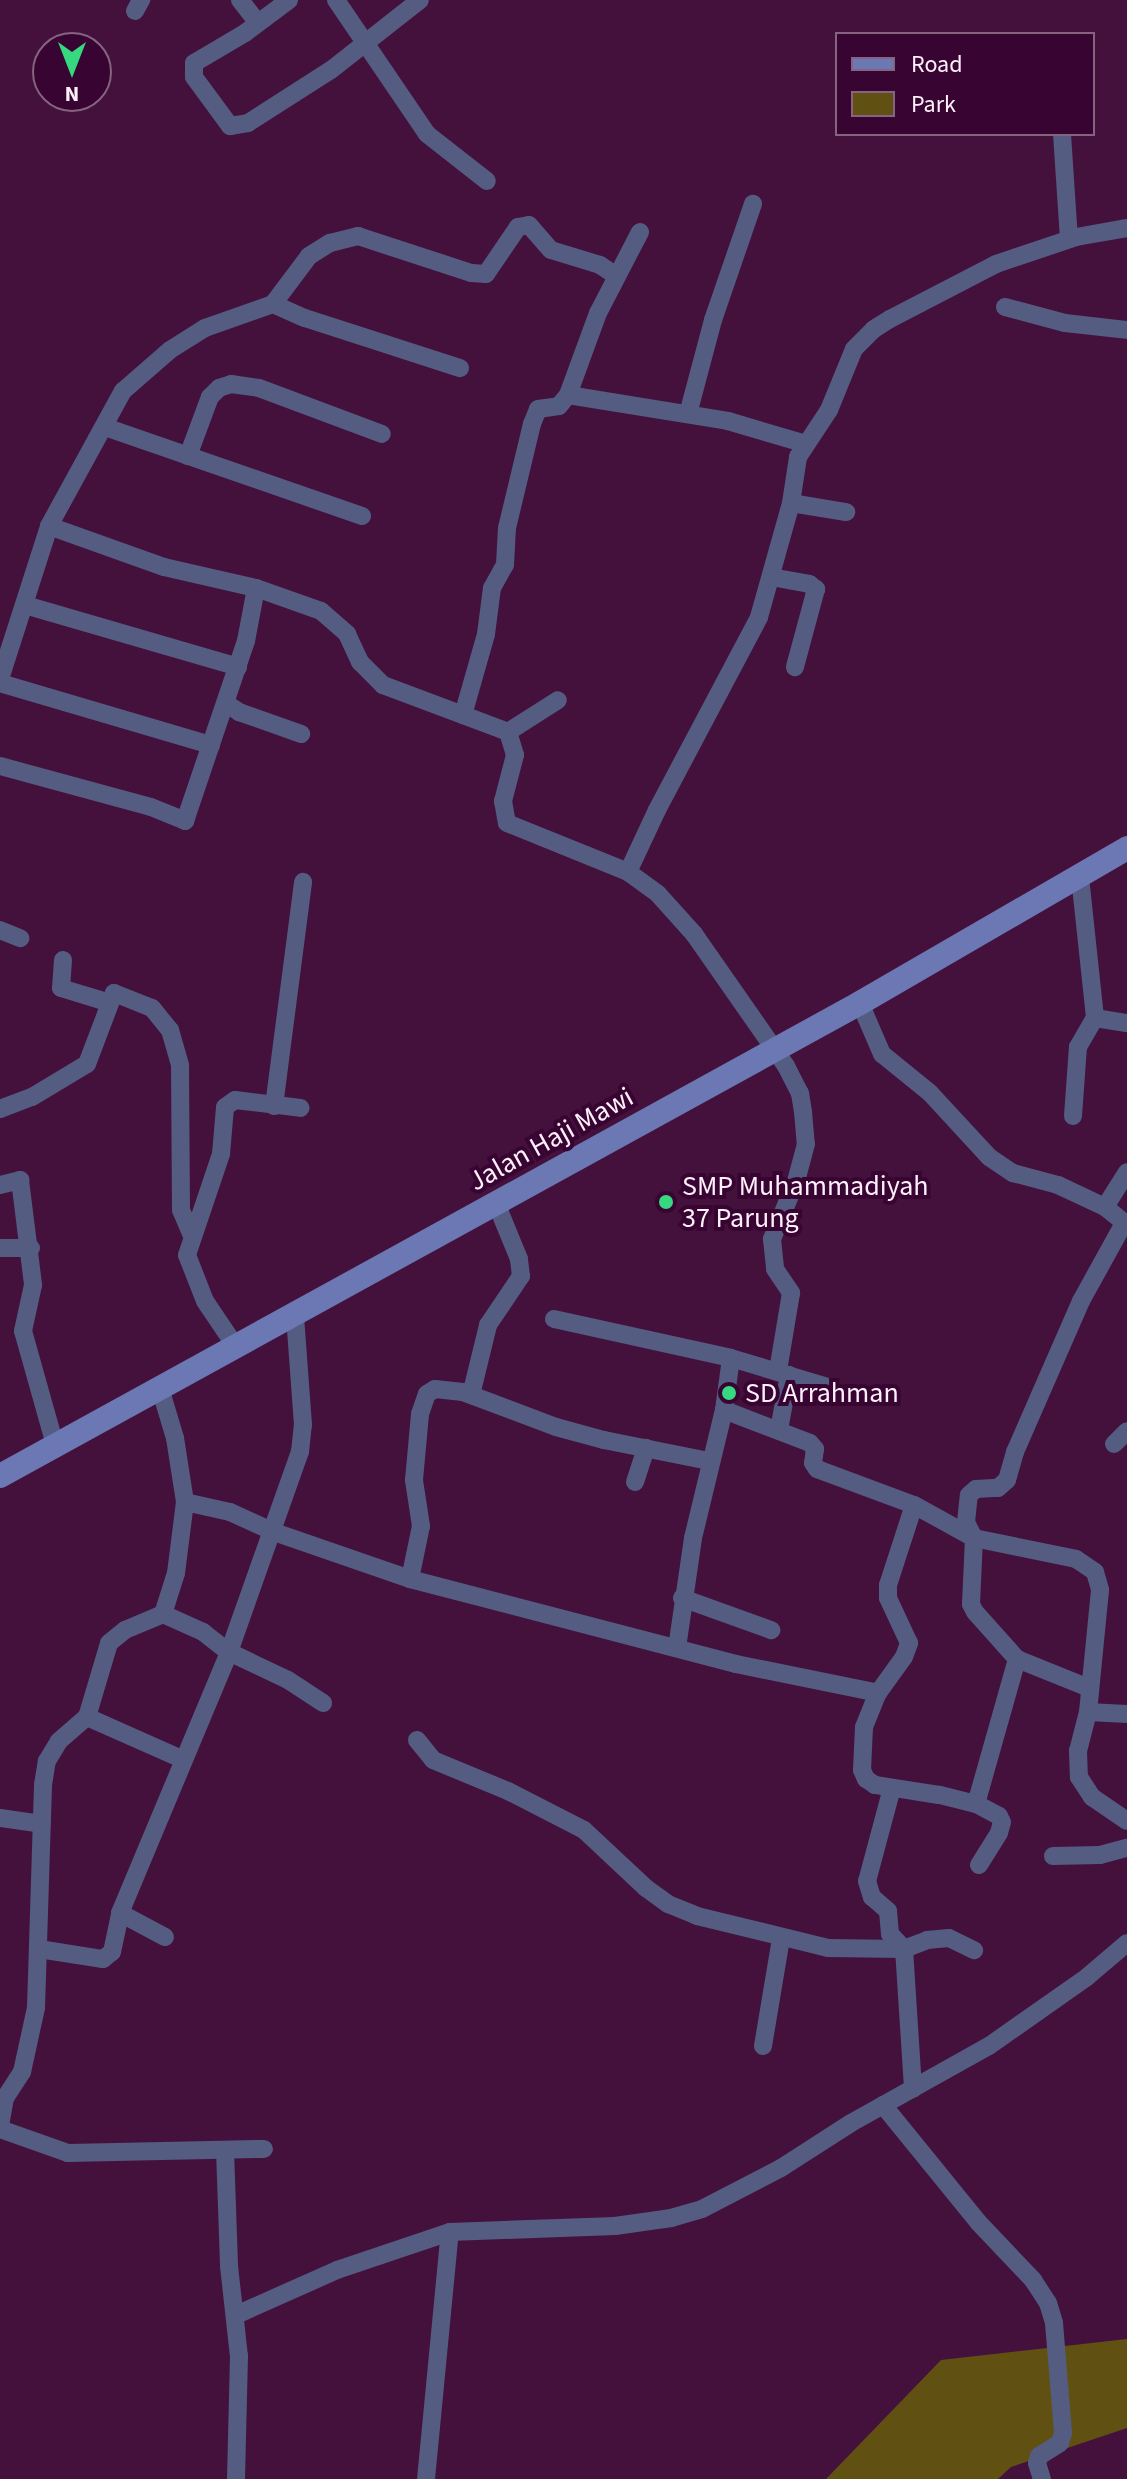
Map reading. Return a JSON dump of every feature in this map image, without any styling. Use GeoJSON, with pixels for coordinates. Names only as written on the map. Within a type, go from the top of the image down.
{"type":"FeatureCollection","features":[{"type":"Feature","properties":{"kind":"street"},"geometry":{"type":"LineString","coordinates":[[240,0],[258,23]]}},
{"type":"Feature","properties":{"kind":"street"},"geometry":{"type":"LineString","coordinates":[[289,0],[194,63],[194,77],[230,126],[248,123],[331,70],[420,0]]}},
{"type":"Feature","properties":{"kind":"street"},"geometry":{"type":"LineString","coordinates":[[336,0],[427,134],[487,181]]}},
{"type":"Feature","properties":{"kind":"street"},"geometry":{"type":"LineString","coordinates":[[1062,136],[1069,239]]}},
{"type":"Feature","properties":{"kind":"street"},"geometry":{"type":"LineString","coordinates":[[688,414],[713,320],[753,204]]}},
{"type":"Feature","properties":{"kind":"street"},"geometry":{"type":"LineString","coordinates":[[211,745],[0,681],[49,526],[88,452],[105,427],[111,406],[123,391],[170,350],[205,328],[273,304],[309,256],[330,243],[358,236],[471,273],[486,274],[518,227],[529,225],[551,250],[600,265],[615,275]]}},
{"type":"Feature","properties":{"kind":"street"},"geometry":{"type":"LineString","coordinates":[[628,872],[657,810],[759,617],[791,503],[795,471],[806,444],[829,410],[854,349],[874,329],[972,275],[1069,239],[1127,228]]}},
{"type":"Feature","properties":{"kind":"street"},"geometry":{"type":"LineString","coordinates":[[463,715],[482,652],[492,588],[505,565],[507,528],[532,424],[538,409],[559,406],[568,395],[615,275],[640,232]]}},
{"type":"Feature","properties":{"kind":"street"},"geometry":{"type":"LineString","coordinates":[[273,304],[305,318],[460,368]]}},
{"type":"Feature","properties":{"kind":"street"},"geometry":{"type":"LineString","coordinates":[[1005,307],[1065,323],[1127,330]]}},
{"type":"Feature","properties":{"kind":"street"},"geometry":{"type":"LineString","coordinates":[[188,456],[210,397],[219,388],[231,384],[259,388],[382,434]]}},
{"type":"Feature","properties":{"kind":"street"},"geometry":{"type":"LineString","coordinates":[[568,395],[728,421],[806,444]]}},
{"type":"Feature","properties":{"kind":"street"},"geometry":{"type":"LineString","coordinates":[[105,427],[362,516]]}},
{"type":"Feature","properties":{"kind":"street"},"geometry":{"type":"LineString","coordinates":[[791,503],[846,512]]}},
{"type":"Feature","properties":{"kind":"street"},"geometry":{"type":"LineString","coordinates":[[49,526],[164,567],[256,588],[305,604],[328,616],[347,634],[368,672],[383,685],[508,732]]}},
{"type":"Feature","properties":{"kind":"street"},"geometry":{"type":"LineString","coordinates":[[771,577],[809,584],[816,589],[795,667]]}},
{"type":"Feature","properties":{"kind":"street"},"geometry":{"type":"LineString","coordinates":[[0,766],[151,807],[185,821],[238,667],[256,588]]}},
{"type":"Feature","properties":{"kind":"street"},"geometry":{"type":"LineString","coordinates":[[25,605],[238,667]]}},
{"type":"Feature","properties":{"kind":"street"},"geometry":{"type":"LineString","coordinates":[[508,732],[558,700]]}},
{"type":"Feature","properties":{"kind":"street"},"geometry":{"type":"LineString","coordinates":[[226,703],[239,712],[301,734]]}},
{"type":"Feature","properties":{"kind":"street"},"geometry":{"type":"LineString","coordinates":[[508,732],[515,755],[503,801],[507,823],[628,872],[658,894],[694,934],[774,1049],[800,1093],[806,1144],[796,1181],[772,1239],[775,1269],[791,1293],[779,1430]]}},
{"type":"Feature","properties":{"kind":"street","name":"Jalan Haji Mawi"},"geometry":{"type":"LineString","coordinates":[[0,1476],[295,1317],[860,1003],[1127,848]]}},
{"type":"Feature","properties":{"kind":"street"},"geometry":{"type":"LineString","coordinates":[[1073,1116],[1078,1047],[1095,1018],[1080,877]]}},
{"type":"Feature","properties":{"kind":"street"},"geometry":{"type":"LineString","coordinates":[[274,1106],[303,882]]}},
{"type":"Feature","properties":{"kind":"street"},"geometry":{"type":"LineString","coordinates":[[0,930],[20,938]]}},
{"type":"Feature","properties":{"kind":"street"},"geometry":{"type":"LineString","coordinates":[[63,960],[61,988],[110,1003]]}},
{"type":"Feature","properties":{"kind":"street"},"geometry":{"type":"LineString","coordinates":[[0,1109],[32,1097],[87,1064],[114,993],[152,1008],[170,1030],[180,1066],[181,1210],[192,1236]]}},
{"type":"Feature","properties":{"kind":"street"},"geometry":{"type":"LineString","coordinates":[[860,1003],[882,1054],[930,1093],[989,1157],[1013,1173],[1058,1185],[1105,1207],[1125,1224],[1081,1301],[1015,1452],[1007,1480],[998,1488],[976,1489],[969,1495],[966,1522],[974,1538],[971,1604],[1017,1659],[1089,1688]]}},
{"type":"Feature","properties":{"kind":"street"},"geometry":{"type":"LineString","coordinates":[[1095,1018],[1127,1023]]}},
{"type":"Feature","properties":{"kind":"street"},"geometry":{"type":"LineString","coordinates":[[236,1347],[201,1291],[187,1255],[221,1154],[228,1102],[301,1108]]}},
{"type":"Feature","properties":{"kind":"street"},"geometry":{"type":"LineString","coordinates":[[0,1168],[20,1180],[31,1248],[33,1285],[23,1331],[55,1445]]}},
{"type":"Feature","properties":{"kind":"street"},"geometry":{"type":"LineString","coordinates":[[1105,1207],[1127,1172]]}},
{"type":"Feature","properties":{"kind":"street"},"geometry":{"type":"LineString","coordinates":[[0,1185],[20,1180]]}},
{"type":"Feature","properties":{"kind":"street"},"geometry":{"type":"LineString","coordinates":[[471,1395],[488,1325],[521,1276],[519,1259],[496,1203]]}},
{"type":"Feature","properties":{"kind":"street"},"geometry":{"type":"LineString","coordinates":[[0,1248],[31,1248]]}},
{"type":"Feature","properties":{"kind":"street"},"geometry":{"type":"LineString","coordinates":[[39,1949],[107,1958],[112,1952],[120,1913],[229,1652],[274,1532],[302,1439],[295,1317]]}},
{"type":"Feature","properties":{"kind":"street"},"geometry":{"type":"LineString","coordinates":[[554,1319],[731,1358],[831,1388]]}},
{"type":"Feature","properties":{"kind":"street"},"geometry":{"type":"LineString","coordinates":[[677,1648],[682,1598],[709,1461],[724,1410],[731,1358]]}},
{"type":"Feature","properties":{"kind":"street"},"geometry":{"type":"LineString","coordinates":[[160,1388],[175,1438],[185,1502],[176,1573],[163,1614]]}},
{"type":"Feature","properties":{"kind":"street"},"geometry":{"type":"LineString","coordinates":[[410,1579],[420,1542],[414,1467],[424,1399],[435,1389],[471,1395],[556,1427],[709,1461]]}},
{"type":"Feature","properties":{"kind":"street"},"geometry":{"type":"LineString","coordinates":[[724,1410],[813,1444],[813,1463],[817,1469],[914,1505],[974,1538],[1052,1552],[1076,1559],[1095,1572],[1100,1590],[1088,1712],[1078,1751],[1079,1777],[1092,1797],[1127,1821]]}},
{"type":"Feature","properties":{"kind":"street"},"geometry":{"type":"LineString","coordinates":[[635,1482],[646,1448]]}},
{"type":"Feature","properties":{"kind":"street"},"geometry":{"type":"LineString","coordinates":[[185,1502],[230,1512],[274,1532],[410,1579],[677,1648],[878,1693]]}},
{"type":"Feature","properties":{"kind":"street"},"geometry":{"type":"LineString","coordinates":[[914,1505],[888,1585],[888,1598],[909,1643],[904,1657],[878,1693],[864,1727],[862,1770],[869,1782],[976,1804],[996,1813],[1002,1822],[995,1843],[979,1865]]}},
{"type":"Feature","properties":{"kind":"street"},"geometry":{"type":"LineString","coordinates":[[682,1598],[771,1630]]}},
{"type":"Feature","properties":{"kind":"street"},"geometry":{"type":"LineString","coordinates":[[264,2149],[68,2153],[0,2128],[2,2098],[22,2072],[36,2008],[43,1785],[49,1754],[87,1717],[109,1643],[125,1630],[163,1614],[203,1632],[229,1652],[288,1680],[323,1703]]}},
{"type":"Feature","properties":{"kind":"street"},"geometry":{"type":"LineString","coordinates":[[976,1804],[1017,1659]]}},
{"type":"Feature","properties":{"kind":"street"},"geometry":{"type":"LineString","coordinates":[[1088,1712],[1127,1714]]}},
{"type":"Feature","properties":{"kind":"street"},"geometry":{"type":"LineString","coordinates":[[87,1717],[182,1759]]}},
{"type":"Feature","properties":{"kind":"street"},"geometry":{"type":"LineString","coordinates":[[417,1740],[433,1760],[508,1791],[584,1830],[668,1904],[697,1916],[781,1939],[828,1948],[904,1949],[927,1940],[949,1938],[974,1950]]}},
{"type":"Feature","properties":{"kind":"street"},"geometry":{"type":"LineString","coordinates":[[892,1788],[867,1881],[872,1897],[888,1911],[890,1934],[904,1949],[913,2089]]}},
{"type":"Feature","properties":{"kind":"street"},"geometry":{"type":"LineString","coordinates":[[0,1818],[42,1824]]}},
{"type":"Feature","properties":{"kind":"street"},"geometry":{"type":"LineString","coordinates":[[1053,1856],[1100,1855],[1127,1848]]}},
{"type":"Feature","properties":{"kind":"street"},"geometry":{"type":"LineString","coordinates":[[120,1913],[165,1937]]}},
{"type":"Feature","properties":{"kind":"street"},"geometry":{"type":"LineString","coordinates":[[763,2046],[781,1939]]}},
{"type":"Feature","properties":{"kind":"street"},"geometry":{"type":"LineString","coordinates":[[236,2315],[337,2270],[450,2232],[563,2230],[671,2218],[702,2209],[753,2183],[1039,2012],[1127,1943]]}},
{"type":"Feature","properties":{"kind":"street"},"geometry":{"type":"LineString","coordinates":[[883,2105],[978,2222],[1033,2280],[1048,2303],[1054,2323],[1063,2433],[1060,2443],[1039,2456],[1037,2463],[1042,2479]]}},
{"type":"Feature","properties":{"kind":"street"},"geometry":{"type":"LineString","coordinates":[[225,2150],[229,2266],[236,2315],[236,2479]]}},
{"type":"Feature","properties":{"kind":"street"},"geometry":{"type":"LineString","coordinates":[[426,2479],[450,2232]]}},
{"type":"Feature","properties":{"kind":"green space"},"geometry":{"type":"Polygon","coordinates":[[[1127,2339],[1127,2428],[1011,2467],[998,2479],[826,2479],[941,2360],[1127,2339]]]}},
{"type":"Feature","properties":{"kind":"place","name":"SMP Muhammadiyah 37 Parung"},"geometry":{"type":"Point","coordinates":[666,1202]}},
{"type":"Feature","properties":{"kind":"place","name":"SD Arrahman"},"geometry":{"type":"Point","coordinates":[729,1393]}}]}
